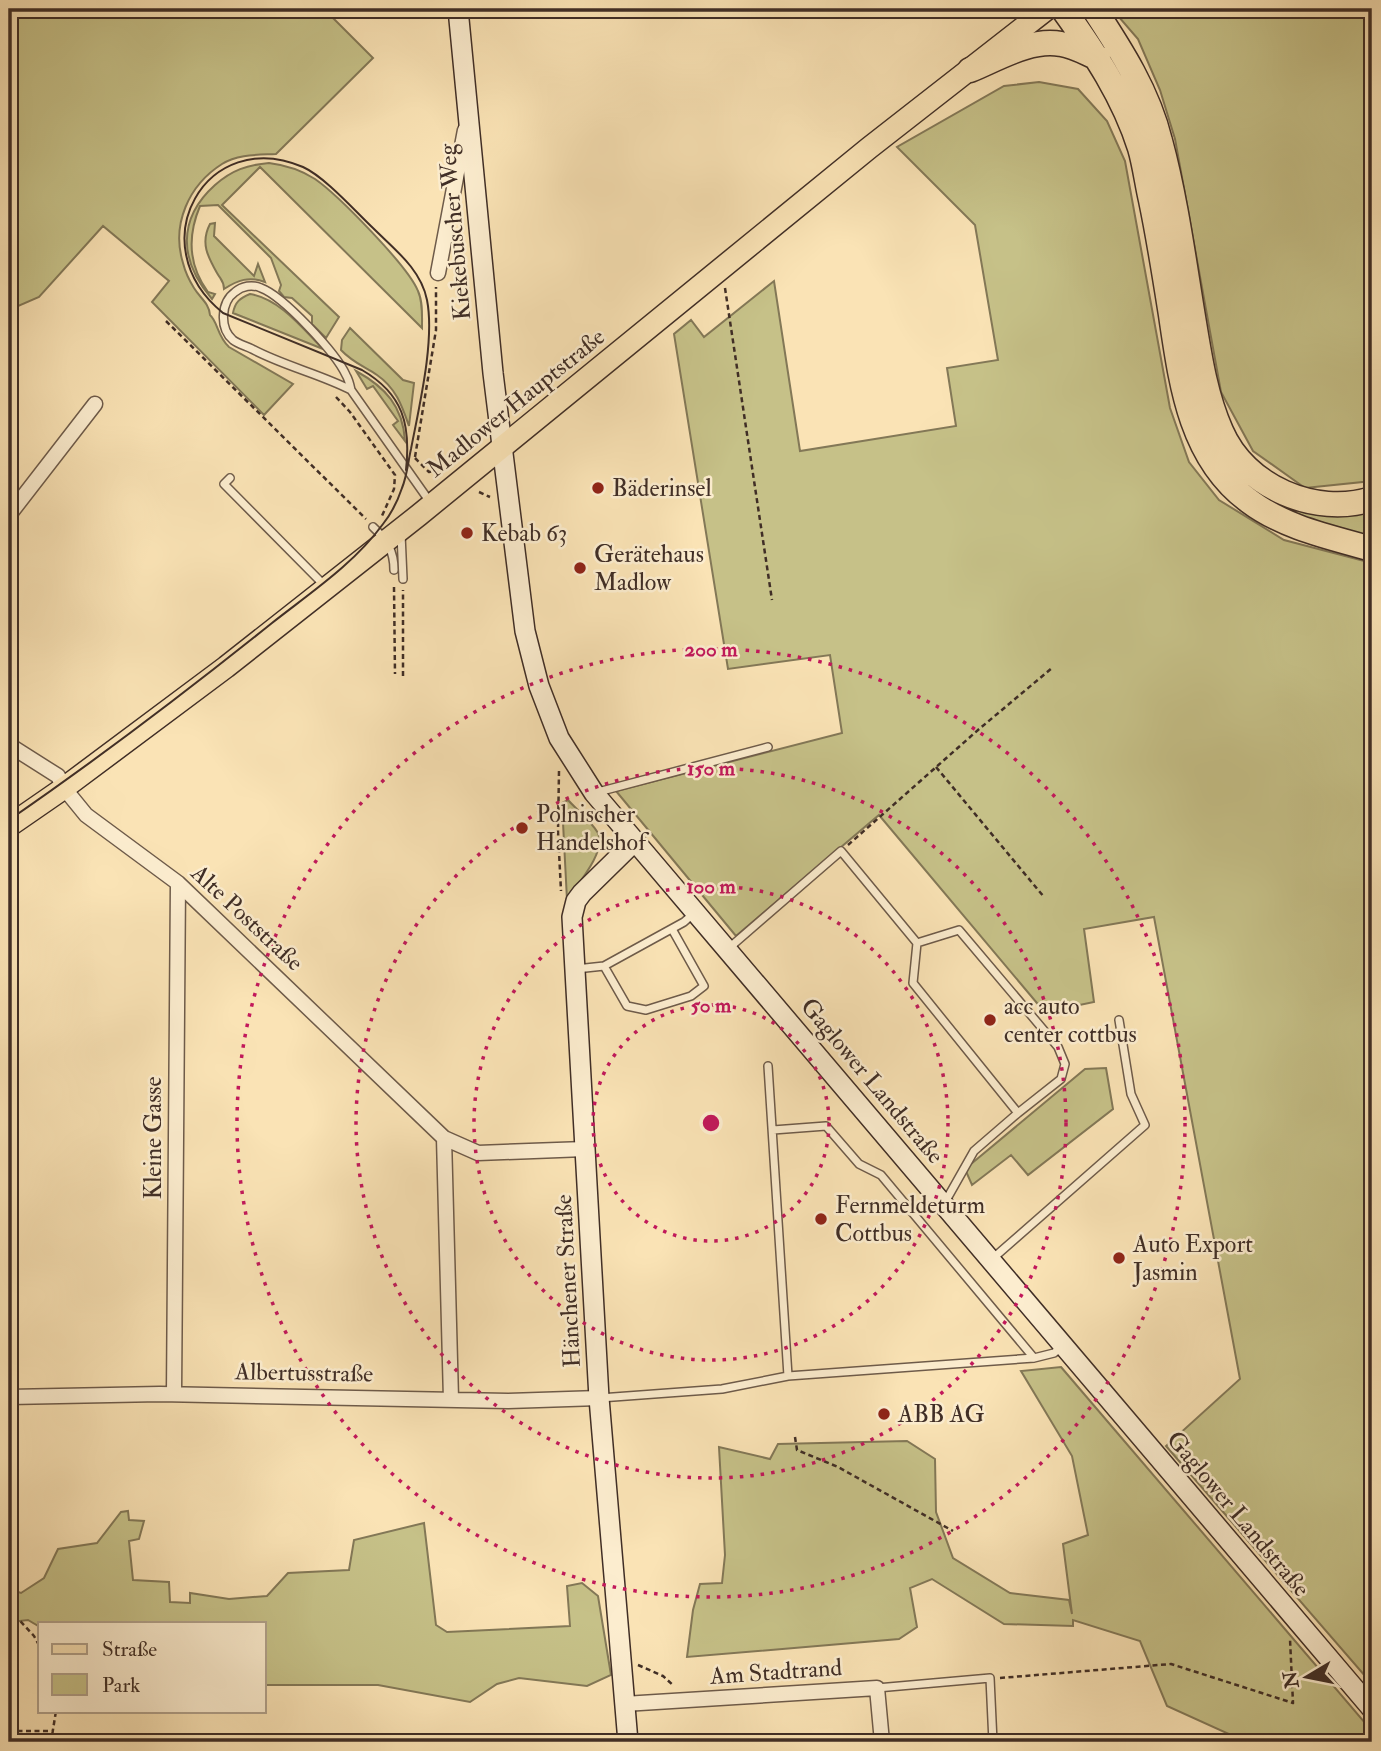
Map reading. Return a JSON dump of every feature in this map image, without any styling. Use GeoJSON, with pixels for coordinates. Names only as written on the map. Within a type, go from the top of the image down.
{"type":"FeatureCollection","features":[{"type":"Feature","properties":{"kind":"highway"},"geometry":{"type":"LineString","coordinates":[[1063,9],[1098,59],[1125,110],[1140,149],[1162,257],[1180,372],[1196,431],[1208,456],[1226,481],[1248,501],[1266,512],[1310,532],[1372,549]]}},
{"type":"Feature","properties":{"kind":"highway"},"geometry":{"type":"LineString","coordinates":[[1094,9],[1122,50],[1150,107],[1160,139],[1202,367],[1222,433],[1236,457],[1254,474],[1297,498],[1338,504],[1372,499]]}},
{"type":"Feature","properties":{"kind":"highway"},"geometry":{"type":"LineString","coordinates":[[970,70],[1045,43],[1070,46],[1098,59]]}},
{"type":"Feature","properties":{"kind":"main road","name":"Kiekebuscher Weg"},"geometry":{"type":"LineString","coordinates":[[458,9],[501,450]]}},
{"type":"Feature","properties":{"kind":"main road","name":"Madlower Hauptstraße"},"geometry":{"type":"LineString","coordinates":[[9,826],[226,667],[327,587],[387,532],[432,505],[869,148],[1047,9]]}},
{"type":"Feature","properties":{"kind":"main road","name":"Gaglower Landstraße"},"geometry":{"type":"LineString","coordinates":[[501,450],[525,631],[539,687],[559,738],[594,793],[1372,1709]]}},
{"type":"Feature","properties":{"kind":"main road"},"geometry":{"type":"LineString","coordinates":[[572,917],[576,901],[582,893],[635,841]]}},
{"type":"Feature","properties":{"kind":"main road","name":"Hänchener Straße"},"geometry":{"type":"LineString","coordinates":[[572,917],[599,1398],[628,1742]]}},
{"type":"Feature","properties":{"kind":"street"},"geometry":{"type":"LineString","coordinates":[[438,273],[468,117]]}},
{"type":"Feature","properties":{"kind":"street"},"geometry":{"type":"LineString","coordinates":[[9,516],[95,404]]}},
{"type":"Feature","properties":{"kind":"street","name":"Alte Poststraße"},"geometry":{"type":"LineString","coordinates":[[9,746],[58,776],[64,788],[86,815],[178,883],[444,1138],[478,1153],[585,1149]]}},
{"type":"Feature","properties":{"kind":"street","name":"Kleine Gasse"},"geometry":{"type":"LineString","coordinates":[[174,1394],[178,883]]}},
{"type":"Feature","properties":{"kind":"street"},"geometry":{"type":"LineString","coordinates":[[444,1138],[451,1399]]}},
{"type":"Feature","properties":{"kind":"street","name":"Albertusstraße"},"geometry":{"type":"LineString","coordinates":[[9,1397],[174,1394],[508,1401],[599,1398]]}},
{"type":"Feature","properties":{"kind":"street","name":"Am Stadtrand"},"geometry":{"type":"LineString","coordinates":[[624,1704],[877,1688],[882,1742]]}},
{"type":"Feature","properties":{"kind":"street"},"geometry":{"type":"LineString","coordinates":[[617,1742],[628,1742]]}},
{"type":"Feature","properties":{"kind":"lane"},"geometry":{"type":"LineString","coordinates":[[351,390],[333,381],[292,368],[233,340],[226,329],[223,313],[232,294],[241,288],[254,286],[272,294],[309,328],[332,353],[346,375],[351,390],[432,505]]}},
{"type":"Feature","properties":{"kind":"lane"},"geometry":{"type":"LineString","coordinates":[[230,478],[224,484],[327,587]]}},
{"type":"Feature","properties":{"kind":"lane"},"geometry":{"type":"LineString","coordinates":[[387,532],[394,557],[394,570]]}},
{"type":"Feature","properties":{"kind":"lane"},"geometry":{"type":"LineString","coordinates":[[387,532],[403,579]]}},
{"type":"Feature","properties":{"kind":"lane"},"geometry":{"type":"LineString","coordinates":[[594,793],[768,747]]}},
{"type":"Feature","properties":{"kind":"lane"},"geometry":{"type":"LineString","coordinates":[[727,949],[841,851],[917,943],[913,983],[1018,1113]]}},
{"type":"Feature","properties":{"kind":"lane"},"geometry":{"type":"LineString","coordinates":[[575,969],[604,966],[684,922],[695,912]]}},
{"type":"Feature","properties":{"kind":"lane"},"geometry":{"type":"LineString","coordinates":[[604,966],[627,1006],[646,1010],[691,996],[704,986],[672,929]]}},
{"type":"Feature","properties":{"kind":"lane"},"geometry":{"type":"LineString","coordinates":[[917,943],[959,930],[1058,1047],[1065,1064],[1061,1079],[974,1151],[944,1204]]}},
{"type":"Feature","properties":{"kind":"lane"},"geometry":{"type":"LineString","coordinates":[[991,1260],[1145,1125],[1131,1094],[1119,1020]]}},
{"type":"Feature","properties":{"kind":"lane"},"geometry":{"type":"LineString","coordinates":[[768,1066],[788,1376]]}},
{"type":"Feature","properties":{"kind":"lane"},"geometry":{"type":"LineString","coordinates":[[773,1130],[826,1126],[859,1164],[881,1175],[1034,1358]]}},
{"type":"Feature","properties":{"kind":"lane"},"geometry":{"type":"LineString","coordinates":[[599,1398],[722,1389],[788,1376],[1034,1358],[1054,1353],[1063,1346]]}},
{"type":"Feature","properties":{"kind":"lane"},"geometry":{"type":"LineString","coordinates":[[877,1688],[990,1678],[993,1742]]}},
{"type":"Feature","properties":{"kind":"path"},"geometry":{"type":"LineString","coordinates":[[438,273],[435,288],[438,306],[436,330],[415,458],[429,472],[446,468],[480,437],[483,429]]}},
{"type":"Feature","properties":{"kind":"path"},"geometry":{"type":"LineString","coordinates":[[724,281],[772,600]]}},
{"type":"Feature","properties":{"kind":"path"},"geometry":{"type":"LineString","coordinates":[[166,321],[387,532]]}},
{"type":"Feature","properties":{"kind":"path"},"geometry":{"type":"LineString","coordinates":[[327,391],[350,412],[395,475],[394,489],[380,519],[387,532]]}},
{"type":"Feature","properties":{"kind":"path"},"geometry":{"type":"LineString","coordinates":[[394,570],[395,674]]}},
{"type":"Feature","properties":{"kind":"path"},"geometry":{"type":"LineString","coordinates":[[403,579],[403,676]]}},
{"type":"Feature","properties":{"kind":"path"},"geometry":{"type":"LineString","coordinates":[[841,851],[1052,668]]}},
{"type":"Feature","properties":{"kind":"path"},"geometry":{"type":"LineString","coordinates":[[936,767],[1044,897]]}},
{"type":"Feature","properties":{"kind":"path"},"geometry":{"type":"LineString","coordinates":[[559,768],[558,832],[562,909],[572,917]]}},
{"type":"Feature","properties":{"kind":"path"},"geometry":{"type":"LineString","coordinates":[[795,1437],[797,1450],[838,1467],[953,1531]]}},
{"type":"Feature","properties":{"kind":"path"},"geometry":{"type":"LineString","coordinates":[[9,1609],[38,1643]]}},
{"type":"Feature","properties":{"kind":"path"},"geometry":{"type":"LineString","coordinates":[[990,1678],[1171,1664],[1293,1703],[1290,1639]]}},
{"type":"Feature","properties":{"kind":"path"},"geometry":{"type":"LineString","coordinates":[[620,1657],[663,1676],[690,1700]]}},
{"type":"Feature","properties":{"kind":"path"},"geometry":{"type":"LineString","coordinates":[[51,1742],[56,1712]]}},
{"type":"Feature","properties":{"kind":"path"},"geometry":{"type":"LineString","coordinates":[[9,1731],[53,1731]]}},
{"type":"Feature","properties":{"kind":"path"},"geometry":{"type":"LineString","coordinates":[[1212,1742],[1233,1742]]}},
{"type":"Feature","properties":{"kind":"green space"},"geometry":{"type":"Polygon","coordinates":[[[9,9],[324,9],[373,58],[276,154],[235,158],[210,173],[192,194],[181,220],[180,248],[185,269],[194,288],[208,307],[225,343],[293,384],[264,415],[152,302],[169,281],[103,226],[39,297],[9,310],[9,9]]]}},
{"type":"Feature","properties":{"kind":"green space"},"geometry":{"type":"Polygon","coordinates":[[[1112,9],[1372,9],[1372,481],[1305,488],[1253,451],[1221,392],[1175,139],[1160,90],[1138,39],[1112,9]]]}},
{"type":"Feature","properties":{"kind":"green space"},"geometry":{"type":"Polygon","coordinates":[[[1039,82],[1078,89],[1107,121],[1125,161],[1170,408],[1189,462],[1219,500],[1284,540],[1372,563],[1372,1684],[1166,1446],[1240,1379],[1154,917],[1084,929],[1094,1002],[1047,1015],[879,815],[736,936],[616,791],[842,733],[830,655],[728,669],[674,334],[691,320],[704,337],[774,281],[800,451],[956,426],[947,368],[998,360],[975,225],[897,147],[1004,86],[1039,82]]]}},
{"type":"Feature","properties":{"kind":"green space"},"geometry":{"type":"Polygon","coordinates":[[[269,163],[293,168],[315,179],[371,232],[401,265],[418,291],[422,328],[260,167],[222,205],[339,317],[326,338],[312,324],[312,316],[292,298],[284,297],[279,291],[281,285],[271,258],[218,205],[200,206],[192,240],[196,272],[208,292],[215,294],[212,299],[201,285],[188,255],[189,226],[194,212],[215,185],[234,172],[269,163]]]}},
{"type":"Feature","properties":{"kind":"green space"},"geometry":{"type":"Polygon","coordinates":[[[215,223],[214,236],[254,276],[258,264],[265,282],[244,280],[224,289],[205,244],[210,224],[215,223]]]}},
{"type":"Feature","properties":{"kind":"green space"},"geometry":{"type":"Polygon","coordinates":[[[250,294],[281,308],[323,349],[233,313],[238,301],[250,294]]]}},
{"type":"Feature","properties":{"kind":"green space"},"geometry":{"type":"Polygon","coordinates":[[[350,328],[403,380],[414,383],[409,426],[401,405],[389,386],[341,350],[342,340],[350,328]]]}},
{"type":"Feature","properties":{"kind":"green space"},"geometry":{"type":"Polygon","coordinates":[[[356,371],[376,384],[391,399],[401,418],[405,441],[393,425],[398,421],[373,386],[367,389],[356,371]]]}},
{"type":"Feature","properties":{"kind":"green space"},"geometry":{"type":"Polygon","coordinates":[[[1372,509],[1372,537],[1295,516],[1296,510],[1333,514],[1372,509]]]}},
{"type":"Feature","properties":{"kind":"green space"},"geometry":{"type":"Polygon","coordinates":[[[568,800],[588,820],[600,840],[590,868],[567,900],[562,803],[568,800]]]}},
{"type":"Feature","properties":{"kind":"green space"},"geometry":{"type":"Polygon","coordinates":[[[1106,1068],[1113,1109],[1028,1175],[1011,1155],[972,1185],[965,1169],[1085,1069],[1106,1068]]]}},
{"type":"Feature","properties":{"kind":"green space"},"geometry":{"type":"Polygon","coordinates":[[[1061,1367],[1372,1731],[1372,1742],[1242,1742],[1167,1706],[1140,1641],[1073,1620],[1073,1626],[1004,1624],[932,1579],[910,1588],[917,1627],[899,1639],[687,1657],[693,1610],[700,1584],[722,1583],[725,1555],[719,1447],[770,1459],[778,1444],[907,1441],[935,1459],[936,1512],[953,1558],[1010,1593],[1069,1600],[1072,1614],[1063,1544],[1088,1535],[1072,1456],[1021,1371],[1061,1367]]]}},
{"type":"Feature","properties":{"kind":"green space"},"geometry":{"type":"Polygon","coordinates":[[[128,1511],[129,1520],[144,1521],[139,1539],[129,1541],[133,1580],[169,1582],[170,1602],[190,1603],[190,1593],[229,1599],[267,1596],[288,1573],[349,1570],[354,1540],[424,1523],[436,1625],[447,1632],[570,1626],[567,1586],[582,1583],[598,1596],[611,1675],[587,1686],[519,1678],[497,1684],[470,1702],[378,1685],[266,1685],[266,1622],[38,1622],[38,1626],[28,1620],[10,1622],[14,1637],[9,1641],[9,1589],[21,1593],[44,1578],[58,1549],[97,1543],[121,1512],[128,1511]]]}},
{"type":"Feature","properties":{"kind":"tram line"},"geometry":{"type":"LineString","coordinates":[[9,820],[142,724],[331,577],[359,552],[383,524],[404,483],[422,394],[429,335],[427,300],[413,269],[321,178],[303,167],[269,158],[238,162],[213,177],[195,198],[186,225],[186,255],[198,285],[223,313],[362,370],[376,379],[395,400],[405,424],[406,470]]}},
{"type":"Feature","properties":{"kind":"place","name":"Bäderinsel"},"geometry":{"type":"Point","coordinates":[598,488]}},
{"type":"Feature","properties":{"kind":"place","name":"Kebab 63"},"geometry":{"type":"Point","coordinates":[467,533]}},
{"type":"Feature","properties":{"kind":"place","name":"Gerätehaus Madlow"},"geometry":{"type":"Point","coordinates":[580,568]}},
{"type":"Feature","properties":{"kind":"place","name":"Polnischer Handelshof"},"geometry":{"type":"Point","coordinates":[522,828]}},
{"type":"Feature","properties":{"kind":"place","name":"acc auto center cottbus"},"geometry":{"type":"Point","coordinates":[990,1020]}},
{"type":"Feature","properties":{"kind":"place","name":"Fernmeldeturm Cottbus"},"geometry":{"type":"Point","coordinates":[821,1219]}},
{"type":"Feature","properties":{"kind":"place","name":"Auto Export Jasmin"},"geometry":{"type":"Point","coordinates":[1119,1258]}},
{"type":"Feature","properties":{"kind":"place","name":"ABB AG"},"geometry":{"type":"Point","coordinates":[884,1414]}}]}
